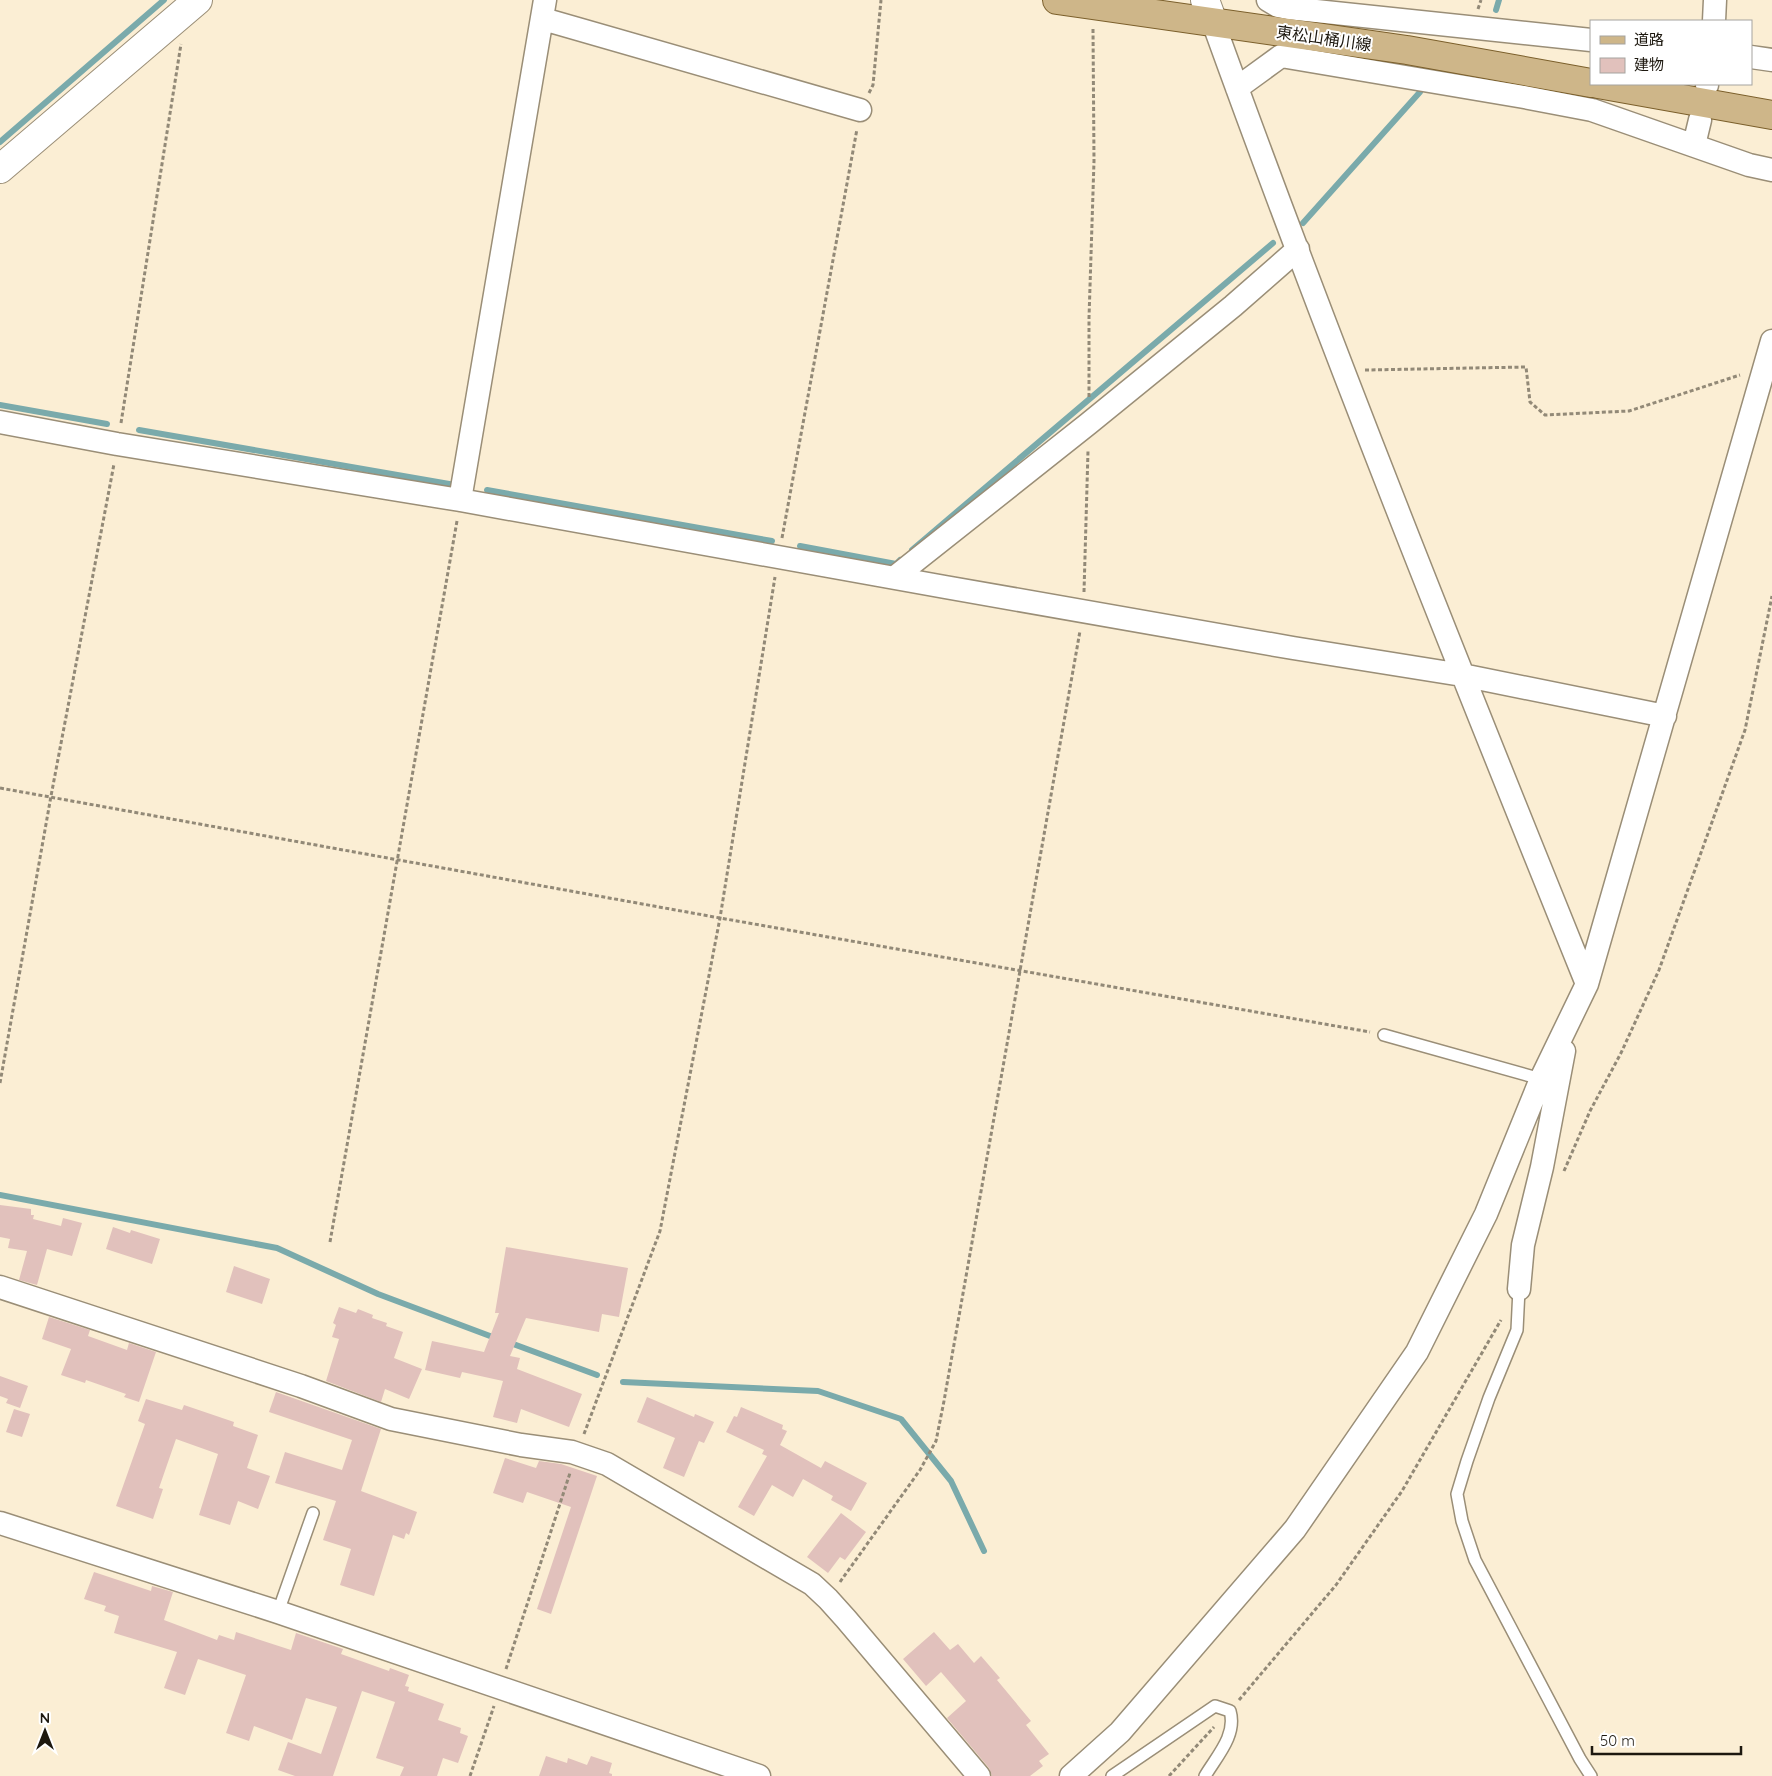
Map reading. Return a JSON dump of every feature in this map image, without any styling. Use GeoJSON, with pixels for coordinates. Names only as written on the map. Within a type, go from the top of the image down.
{"type":"FeatureCollection","features":[{"type":"Feature","properties":{"kind":"main road","name":"東松山桶川線"},"geometry":{"type":"LineString","coordinates":[[1057,0],[1093,5],[1209,11],[1407,50],[1590,82]]}},
{"type":"Feature","properties":{"kind":"main road"},"geometry":{"type":"LineString","coordinates":[[1604,85],[1772,114]]}},
{"type":"Feature","properties":{"kind":"street"},"geometry":{"type":"LineString","coordinates":[[1268,0],[1278,6],[1288,8],[1590,40]]}},
{"type":"Feature","properties":{"kind":"street"},"geometry":{"type":"LineString","coordinates":[[1714,20],[1715,0]]}},
{"type":"Feature","properties":{"kind":"street"},"geometry":{"type":"LineString","coordinates":[[0,169],[192,5]]}},
{"type":"Feature","properties":{"kind":"street"},"geometry":{"type":"LineString","coordinates":[[460,500],[544,9],[860,110]]}},
{"type":"Feature","properties":{"kind":"street"},"geometry":{"type":"LineString","coordinates":[[1209,11],[1344,370],[1462,675],[1587,984]]}},
{"type":"Feature","properties":{"kind":"street"},"geometry":{"type":"LineString","coordinates":[[1237,88],[1281,56],[1592,110],[1749,165],[1772,170]]}},
{"type":"Feature","properties":{"kind":"street"},"geometry":{"type":"LineString","coordinates":[[1752,57],[1772,60]]}},
{"type":"Feature","properties":{"kind":"street"},"geometry":{"type":"LineString","coordinates":[[1694,146],[1700,120]]}},
{"type":"Feature","properties":{"kind":"street"},"geometry":{"type":"LineString","coordinates":[[895,577],[1233,306],[1298,248]]}},
{"type":"Feature","properties":{"kind":"street"},"geometry":{"type":"LineString","coordinates":[[1071,1776],[1120,1732],[1295,1529],[1417,1352],[1486,1214],[1541,1080],[1587,984],[1772,341]]}},
{"type":"Feature","properties":{"kind":"street"},"geometry":{"type":"LineString","coordinates":[[0,422],[118,444],[460,500],[1293,648],[1462,675],[1665,716]]}},
{"type":"Feature","properties":{"kind":"street"},"geometry":{"type":"LineString","coordinates":[[1519,1289],[1523,1245],[1542,1167],[1571,1018]]}},
{"type":"Feature","properties":{"kind":"street"},"geometry":{"type":"LineString","coordinates":[[0,1287],[301,1386],[391,1419],[521,1445],[577,1453],[607,1464],[812,1584],[828,1599],[979,1776]]}},
{"type":"Feature","properties":{"kind":"street"},"geometry":{"type":"LineString","coordinates":[[0,1523],[278,1612],[759,1776]]}},
{"type":"Feature","properties":{"kind":"lane"},"geometry":{"type":"LineString","coordinates":[[1384,1035],[1541,1080]]}},
{"type":"Feature","properties":{"kind":"lane"},"geometry":{"type":"LineString","coordinates":[[1519,1289],[1517,1330],[1489,1398],[1466,1461],[1457,1494],[1462,1521],[1475,1560],[1580,1759],[1591,1776]]}},
{"type":"Feature","properties":{"kind":"lane"},"geometry":{"type":"LineString","coordinates":[[278,1612],[313,1513]]}},
{"type":"Feature","properties":{"kind":"lane"},"geometry":{"type":"LineString","coordinates":[[1112,1776],[1215,1706],[1230,1711],[1232,1720],[1231,1730],[1205,1776]]}},
{"type":"Feature","properties":{"kind":"path"},"geometry":{"type":"LineString","coordinates":[[470,1776],[577,1453],[660,1231],[720,918],[779,557],[860,110],[873,85],[882,0]]}},
{"type":"Feature","properties":{"kind":"path"},"geometry":{"type":"LineString","coordinates":[[0,1083],[51,796],[118,444],[192,5]]}},
{"type":"Feature","properties":{"kind":"path"},"geometry":{"type":"LineString","coordinates":[[828,1599],[920,1470],[936,1442],[1083,610],[1086,569],[1089,318],[1094,161],[1093,5]]}},
{"type":"Feature","properties":{"kind":"path"},"geometry":{"type":"LineString","coordinates":[[1344,370],[1526,367],[1530,402],[1545,415],[1629,411],[1765,367]]}},
{"type":"Feature","properties":{"kind":"path"},"geometry":{"type":"LineString","coordinates":[[330,1242],[460,500]]}},
{"type":"Feature","properties":{"kind":"path"},"geometry":{"type":"LineString","coordinates":[[1561,1179],[1590,1111],[1621,1053],[1660,970],[1744,730],[1772,596]]}},
{"type":"Feature","properties":{"kind":"path"},"geometry":{"type":"LineString","coordinates":[[0,788],[1384,1035]]}},
{"type":"Feature","properties":{"kind":"path"},"geometry":{"type":"LineString","coordinates":[[1169,1776],[1230,1711],[1336,1586],[1402,1491],[1519,1289]]}},
{"type":"Feature","properties":{"kind":"building"},"geometry":{"type":"Polygon","coordinates":[[[0,1205],[31,1209],[31,1215],[34,1215],[33,1219],[61,1226],[63,1218],[82,1223],[72,1256],[47,1249],[37,1285],[19,1280],[27,1251],[8,1248],[10,1239],[0,1237],[0,1205]]]}},
{"type":"Feature","properties":{"kind":"building"},"geometry":{"type":"Polygon","coordinates":[[[113,1227],[130,1233],[131,1230],[160,1239],[152,1264],[106,1249],[113,1227]]]}},
{"type":"Feature","properties":{"kind":"building"},"geometry":{"type":"Polygon","coordinates":[[[506,1247],[628,1268],[619,1317],[602,1314],[599,1332],[526,1318],[510,1356],[520,1358],[517,1369],[582,1394],[569,1427],[521,1409],[517,1423],[493,1417],[503,1381],[462,1372],[460,1378],[425,1370],[432,1341],[484,1352],[499,1313],[495,1313],[506,1247]]]}},
{"type":"Feature","properties":{"kind":"building"},"geometry":{"type":"Polygon","coordinates":[[[234,1266],[270,1279],[262,1304],[226,1292],[234,1266]]]}},
{"type":"Feature","properties":{"kind":"building"},"geometry":{"type":"Polygon","coordinates":[[[339,1307],[356,1313],[358,1309],[373,1315],[372,1318],[387,1323],[386,1326],[403,1332],[394,1358],[422,1369],[409,1399],[385,1389],[381,1402],[326,1381],[339,1339],[332,1337],[336,1325],[333,1323],[339,1307]]]}},
{"type":"Feature","properties":{"kind":"building"},"geometry":{"type":"Polygon","coordinates":[[[49,1317],[90,1330],[88,1336],[127,1350],[129,1343],[156,1352],[139,1402],[124,1397],[126,1394],[86,1380],[85,1383],[61,1375],[71,1349],[42,1339],[49,1317]]]}},
{"type":"Feature","properties":{"kind":"building"},"geometry":{"type":"Polygon","coordinates":[[[0,1376],[28,1386],[20,1408],[6,1403],[8,1399],[0,1396],[0,1376]]]}},
{"type":"Feature","properties":{"kind":"building"},"geometry":{"type":"Polygon","coordinates":[[[276,1392],[381,1429],[361,1491],[417,1512],[409,1535],[406,1533],[404,1539],[393,1535],[374,1596],[340,1585],[351,1549],[323,1540],[336,1501],[275,1483],[285,1452],[342,1470],[352,1440],[269,1412],[276,1392]]]}},
{"type":"Feature","properties":{"kind":"building"},"geometry":{"type":"Polygon","coordinates":[[[647,1397],[694,1417],[695,1414],[714,1422],[704,1443],[699,1441],[684,1477],[663,1468],[675,1438],[637,1422],[647,1397]]]}},
{"type":"Feature","properties":{"kind":"building"},"geometry":{"type":"Polygon","coordinates":[[[146,1399],[182,1410],[184,1405],[234,1422],[233,1426],[258,1435],[247,1468],[270,1476],[258,1509],[238,1501],[230,1525],[199,1515],[218,1454],[176,1439],[159,1488],[163,1489],[153,1519],[116,1506],[145,1424],[138,1421],[146,1399]]]}},
{"type":"Feature","properties":{"kind":"building"},"geometry":{"type":"Polygon","coordinates":[[[741,1407],[783,1425],[782,1429],[787,1431],[780,1445],[821,1468],[825,1461],[867,1483],[851,1511],[831,1500],[833,1496],[803,1479],[793,1497],[772,1485],[754,1516],[738,1507],[767,1456],[762,1454],[764,1450],[726,1432],[734,1416],[737,1417],[741,1407]]]}},
{"type":"Feature","properties":{"kind":"building"},"geometry":{"type":"Polygon","coordinates":[[[14,1409],[30,1414],[22,1437],[6,1432],[14,1409]]]}},
{"type":"Feature","properties":{"kind":"building"},"geometry":{"type":"Polygon","coordinates":[[[505,1458],[536,1468],[539,1461],[561,1464],[597,1476],[551,1614],[537,1609],[571,1507],[527,1492],[523,1503],[493,1493],[505,1458]]]}},
{"type":"Feature","properties":{"kind":"building"},"geometry":{"type":"Polygon","coordinates":[[[841,1513],[866,1532],[845,1560],[840,1557],[828,1573],[807,1557],[841,1513]]]}},
{"type":"Feature","properties":{"kind":"building"},"geometry":{"type":"Polygon","coordinates":[[[94,1572],[151,1591],[152,1586],[173,1592],[164,1620],[217,1640],[219,1635],[234,1640],[236,1632],[291,1650],[296,1633],[343,1649],[341,1654],[389,1671],[390,1668],[409,1675],[405,1686],[409,1687],[408,1691],[444,1704],[438,1720],[461,1728],[460,1733],[468,1736],[458,1763],[443,1758],[437,1776],[400,1776],[404,1767],[376,1758],[395,1702],[362,1691],[333,1776],[295,1776],[278,1770],[288,1742],[321,1754],[337,1707],[306,1698],[292,1740],[254,1726],[249,1741],[226,1733],[246,1675],[198,1659],[185,1695],[164,1688],[177,1652],[114,1633],[119,1616],[104,1611],[106,1606],[84,1599],[94,1572]]]}},
{"type":"Feature","properties":{"kind":"building"},"geometry":{"type":"Polygon","coordinates":[[[934,1632],[950,1650],[958,1644],[974,1663],[981,1656],[1000,1678],[997,1680],[1031,1721],[1026,1725],[1049,1754],[1039,1761],[1043,1766],[1030,1776],[992,1776],[989,1768],[947,1718],[966,1701],[941,1672],[926,1686],[903,1659],[934,1632]]]}},
{"type":"Feature","properties":{"kind":"building"},"geometry":{"type":"Polygon","coordinates":[[[546,1756],[567,1763],[568,1758],[587,1765],[591,1756],[612,1763],[609,1773],[612,1776],[539,1776],[546,1756]]]}},
{"type":"Feature","properties":{"kind":"waterway"},"geometry":{"type":"LineString","coordinates":[[0,142],[164,0]]}},
{"type":"Feature","properties":{"kind":"waterway"},"geometry":{"type":"LineString","coordinates":[[1496,10],[1499,0]]}},
{"type":"Feature","properties":{"kind":"waterway"},"geometry":{"type":"LineString","coordinates":[[1303,223],[1420,92]]}},
{"type":"Feature","properties":{"kind":"waterway"},"geometry":{"type":"LineString","coordinates":[[912,550],[1273,243]]}},
{"type":"Feature","properties":{"kind":"waterway"},"geometry":{"type":"LineString","coordinates":[[0,405],[107,424]]}},
{"type":"Feature","properties":{"kind":"waterway"},"geometry":{"type":"LineString","coordinates":[[139,430],[455,485]]}},
{"type":"Feature","properties":{"kind":"waterway"},"geometry":{"type":"LineString","coordinates":[[487,490],[772,541]]}},
{"type":"Feature","properties":{"kind":"waterway"},"geometry":{"type":"LineString","coordinates":[[800,546],[896,564],[900,560]]}},
{"type":"Feature","properties":{"kind":"waterway"},"geometry":{"type":"LineString","coordinates":[[0,1195],[277,1248],[378,1294],[498,1339]]}},
{"type":"Feature","properties":{"kind":"waterway"},"geometry":{"type":"LineString","coordinates":[[508,1342],[597,1375]]}},
{"type":"Feature","properties":{"kind":"waterway"},"geometry":{"type":"LineString","coordinates":[[623,1382],[818,1391],[901,1419],[951,1481],[984,1551]]}}]}
